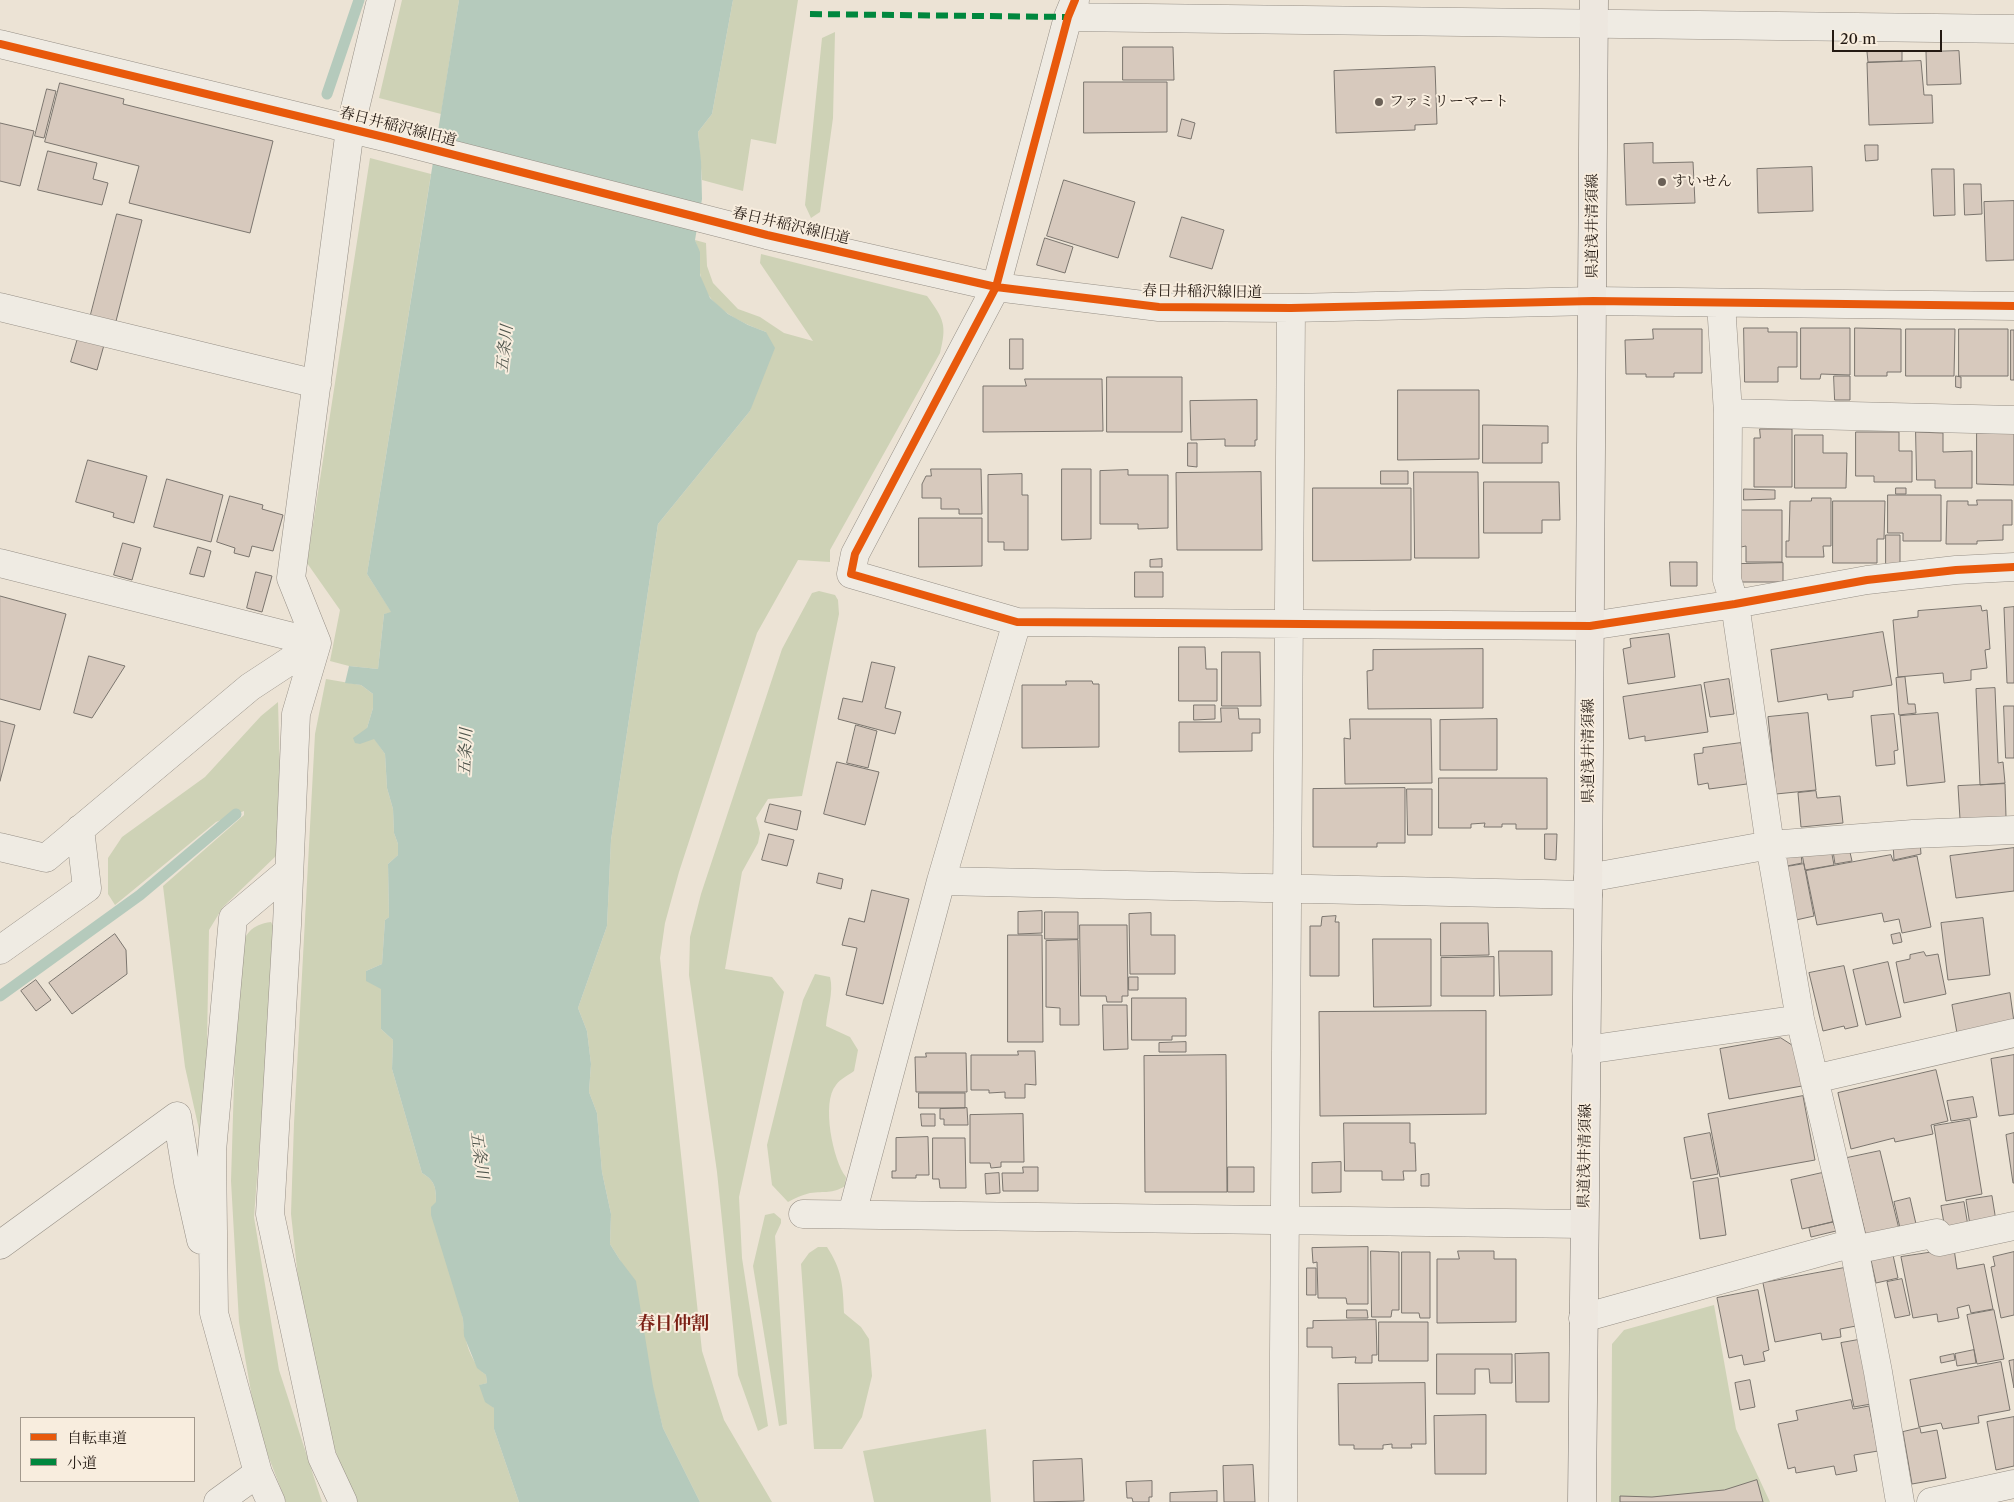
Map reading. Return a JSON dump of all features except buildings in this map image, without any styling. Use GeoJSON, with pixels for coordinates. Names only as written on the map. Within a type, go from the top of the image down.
{"type":"FeatureCollection","features":[{"type":"Feature","properties":{"kind":"main road","name":"県道浅井清須線"},"geometry":{"type":"LineString","coordinates":[[1582,1502],[1593,301],[1593,12]]}},
{"type":"Feature","properties":{"kind":"street"},"geometry":{"type":"LineString","coordinates":[[343,1502],[322,1457],[270,1214],[296,714],[317,643],[291,578],[350,129],[381,0]]}},
{"type":"Feature","properties":{"kind":"street"},"geometry":{"type":"LineString","coordinates":[[2014,29],[1593,12],[1071,9],[996,287],[855,554],[851,574],[1017,622],[1590,626],[1735,604],[1867,580],[1956,570],[2014,567]]}},
{"type":"Feature","properties":{"kind":"street","name":"春日井稲沢線旧道"},"geometry":{"type":"LineString","coordinates":[[0,44],[392,139],[767,235],[996,287],[1159,307],[1291,308],[1593,301],[2014,306]]}},
{"type":"Feature","properties":{"kind":"street"},"geometry":{"type":"LineString","coordinates":[[1721,303],[1728,413],[1727,580],[1735,604],[1770,845],[1800,1019],[1854,1247],[1900,1502]]}},
{"type":"Feature","properties":{"kind":"street"},"geometry":{"type":"LineString","coordinates":[[0,307],[317,384]]}},
{"type":"Feature","properties":{"kind":"street"},"geometry":{"type":"LineString","coordinates":[[1283,1502],[1291,308]]}},
{"type":"Feature","properties":{"kind":"street"},"geometry":{"type":"LineString","coordinates":[[1728,413],[2014,420]]}},
{"type":"Feature","properties":{"kind":"street"},"geometry":{"type":"LineString","coordinates":[[0,563],[317,643]]}},
{"type":"Feature","properties":{"kind":"street"},"geometry":{"type":"LineString","coordinates":[[852,1214],[941,881],[1017,622]]}},
{"type":"Feature","properties":{"kind":"street"},"geometry":{"type":"LineString","coordinates":[[0,847],[46,858],[250,688],[317,643]]}},
{"type":"Feature","properties":{"kind":"street"},"geometry":{"type":"LineString","coordinates":[[0,950],[87,888],[80,829]]}},
{"type":"Feature","properties":{"kind":"street"},"geometry":{"type":"LineString","coordinates":[[941,881],[1287,889],[1588,886],[1770,845],[1913,834],[2014,830]]}},
{"type":"Feature","properties":{"kind":"street"},"geometry":{"type":"LineString","coordinates":[[214,1313],[212,1151],[233,918],[289,871]]}},
{"type":"Feature","properties":{"kind":"street"},"geometry":{"type":"LineString","coordinates":[[1586,1050],[1800,1019]]}},
{"type":"Feature","properties":{"kind":"street"},"geometry":{"type":"LineString","coordinates":[[1814,1079],[2014,1034]]}},
{"type":"Feature","properties":{"kind":"street"},"geometry":{"type":"LineString","coordinates":[[0,1245],[177,1116],[214,1313],[258,1473],[271,1502]]}},
{"type":"Feature","properties":{"kind":"street"},"geometry":{"type":"LineString","coordinates":[[803,1214],[1584,1224]]}},
{"type":"Feature","properties":{"kind":"street"},"geometry":{"type":"LineString","coordinates":[[1583,1318],[1854,1247],[1937,1233],[1939,1242],[2014,1226]]}},
{"type":"Feature","properties":{"kind":"street"},"geometry":{"type":"LineString","coordinates":[[218,1502],[258,1473]]}},
{"type":"Feature","properties":{"kind":"street"},"geometry":{"type":"LineString","coordinates":[[1931,1502],[2014,1484]]}},
{"type":"Feature","properties":{"kind":"shaded area"},"geometry":{"type":"Polygon","coordinates":[[[402,0],[459,0],[441,114],[379,98],[402,0]]]}},
{"type":"Feature","properties":{"kind":"shaded area"},"geometry":{"type":"Polygon","coordinates":[[[733,0],[798,0],[776,144],[751,139],[743,191],[702,180],[698,132],[712,114],[733,0]]]}},
{"type":"Feature","properties":{"kind":"shaded area"},"geometry":{"type":"Polygon","coordinates":[[[835,32],[833,118],[820,212],[811,218],[805,205],[822,38],[835,32]]]}},
{"type":"Feature","properties":{"kind":"shaded area"},"geometry":{"type":"Polygon","coordinates":[[[370,158],[431,174],[367,574],[392,613],[384,614],[378,669],[349,666],[330,661],[340,610],[307,563],[370,158]]]}},
{"type":"Feature","properties":{"kind":"shaded area"},"geometry":{"type":"Polygon","coordinates":[[[695,240],[706,243],[707,266],[713,283],[738,309],[760,317],[784,333],[813,341],[760,263],[761,254],[927,296],[940,317],[943,329],[940,353],[830,550],[830,562],[798,560],[757,633],[679,872],[665,923],[660,958],[702,1351],[724,1420],[772,1502],[700,1502],[663,1428],[620,1260],[610,1244],[611,1214],[602,1172],[597,1113],[589,1092],[591,1064],[587,1031],[578,1008],[607,926],[611,840],[658,524],[750,411],[766,332],[734,318],[708,295],[700,273],[695,240]]]}},
{"type":"Feature","properties":{"kind":"shaded area"},"geometry":{"type":"Polygon","coordinates":[[[819,591],[835,595],[838,600],[839,614],[802,796],[768,799],[756,818],[760,833],[758,843],[742,872],[725,969],[772,977],[784,992],[739,1197],[742,1258],[768,1426],[758,1431],[738,1375],[717,1172],[689,975],[690,937],[701,894],[782,649],[812,593],[819,591]]]}},
{"type":"Feature","properties":{"kind":"shaded area"},"geometry":{"type":"Polygon","coordinates":[[[326,679],[361,685],[373,694],[373,708],[367,728],[385,754],[387,788],[393,809],[394,833],[398,844],[398,855],[388,864],[389,917],[385,920],[382,964],[366,971],[381,988],[381,1029],[393,1040],[392,1069],[422,1173],[430,1179],[435,1188],[436,1202],[463,1319],[466,1342],[476,1364],[486,1375],[487,1383],[480,1385],[494,1408],[494,1429],[519,1502],[355,1502],[321,1413],[302,1314],[291,1214],[294,1123],[315,734],[326,679]]]}},
{"type":"Feature","properties":{"kind":"shaded area"},"geometry":{"type":"Polygon","coordinates":[[[278,702],[281,813],[277,855],[223,907],[209,930],[205,1156],[185,1067],[163,886],[244,815],[244,811],[216,822],[115,905],[108,894],[108,858],[122,837],[205,777],[261,716],[278,702]]]}},
{"type":"Feature","properties":{"kind":"shaded area"},"geometry":{"type":"Polygon","coordinates":[[[271,922],[276,931],[254,1217],[279,1370],[322,1502],[286,1502],[257,1427],[239,1322],[231,1181],[238,952],[250,931],[259,925],[271,922]]]}},
{"type":"Feature","properties":{"kind":"shaded area"},"geometry":{"type":"Polygon","coordinates":[[[815,974],[830,977],[831,995],[826,1026],[850,1037],[858,1050],[854,1071],[836,1085],[829,1104],[830,1131],[837,1158],[846,1177],[845,1186],[832,1191],[807,1194],[788,1202],[772,1185],[767,1145],[803,1000],[815,974]]]}},
{"type":"Feature","properties":{"kind":"shaded area"},"geometry":{"type":"Polygon","coordinates":[[[774,1213],[781,1219],[775,1236],[787,1424],[779,1426],[753,1266],[765,1215],[774,1213]]]}},
{"type":"Feature","properties":{"kind":"shaded area"},"geometry":{"type":"Polygon","coordinates":[[[818,1247],[827,1247],[836,1263],[842,1286],[844,1313],[861,1327],[869,1339],[872,1376],[862,1417],[842,1449],[814,1449],[801,1264],[809,1253],[818,1247]]]}},
{"type":"Feature","properties":{"kind":"shaded area"},"geometry":{"type":"Polygon","coordinates":[[[1714,1305],[1736,1429],[1770,1502],[1611,1502],[1612,1344],[1624,1330],[1714,1305]]]}},
{"type":"Feature","properties":{"kind":"shaded area"},"geometry":{"type":"Polygon","coordinates":[[[986,1429],[991,1502],[874,1502],[863,1451],[986,1429]]]}},
{"type":"Feature","properties":{"kind":"water","name":"五条川"},"geometry":{"type":"Polygon","coordinates":[[[459,0],[733,0],[712,114],[698,132],[702,199],[695,240],[700,252],[700,275],[710,298],[728,314],[766,332],[775,348],[750,411],[658,524],[611,840],[607,926],[578,1008],[587,1031],[591,1064],[589,1092],[597,1113],[602,1172],[611,1214],[610,1244],[636,1281],[653,1386],[663,1428],[700,1502],[519,1502],[494,1429],[494,1408],[485,1402],[479,1385],[487,1383],[486,1375],[477,1368],[464,1336],[463,1319],[431,1215],[431,1207],[436,1202],[435,1188],[430,1179],[422,1173],[392,1069],[393,1040],[381,1029],[381,989],[366,981],[366,971],[382,964],[385,920],[389,917],[388,864],[398,855],[398,844],[394,833],[393,809],[387,788],[385,754],[374,739],[360,744],[355,743],[353,738],[367,728],[373,708],[373,694],[361,685],[345,683],[349,666],[378,669],[384,614],[391,612],[367,574],[459,0]]]}},
{"type":"Feature","properties":{"kind":"waterway"},"geometry":{"type":"LineString","coordinates":[[327,94],[359,0]]}},
{"type":"Feature","properties":{"kind":"waterway"},"geometry":{"type":"LineString","coordinates":[[0,996],[140,895],[236,814]]}},
{"type":"Feature","properties":{"kind":"marked path"},"geometry":{"type":"LineString","coordinates":[[810,14],[1068,17]]}},
{"type":"Feature","properties":{"kind":"cycle path"},"geometry":{"type":"LineString","coordinates":[[1075,0],[1068,17],[996,287],[855,554],[851,574],[1017,622],[1590,626],[1735,604],[1867,580],[1956,570],[2014,567]]}},
{"type":"Feature","properties":{"kind":"cycle path"},"geometry":{"type":"LineString","coordinates":[[0,44],[392,139],[767,235],[996,287],[1159,307],[1291,308],[1593,301],[2014,306]]}},
{"type":"Feature","properties":{"kind":"place","name":"ファミリーマート"},"geometry":{"type":"Point","coordinates":[1379,102]}},
{"type":"Feature","properties":{"kind":"place","name":"すいせん"},"geometry":{"type":"Point","coordinates":[1662,182]}},
{"type":"Feature","properties":{"kind":"district","name":"春日仲割"},"geometry":{"type":"Point","coordinates":[673,1324]}}]}
